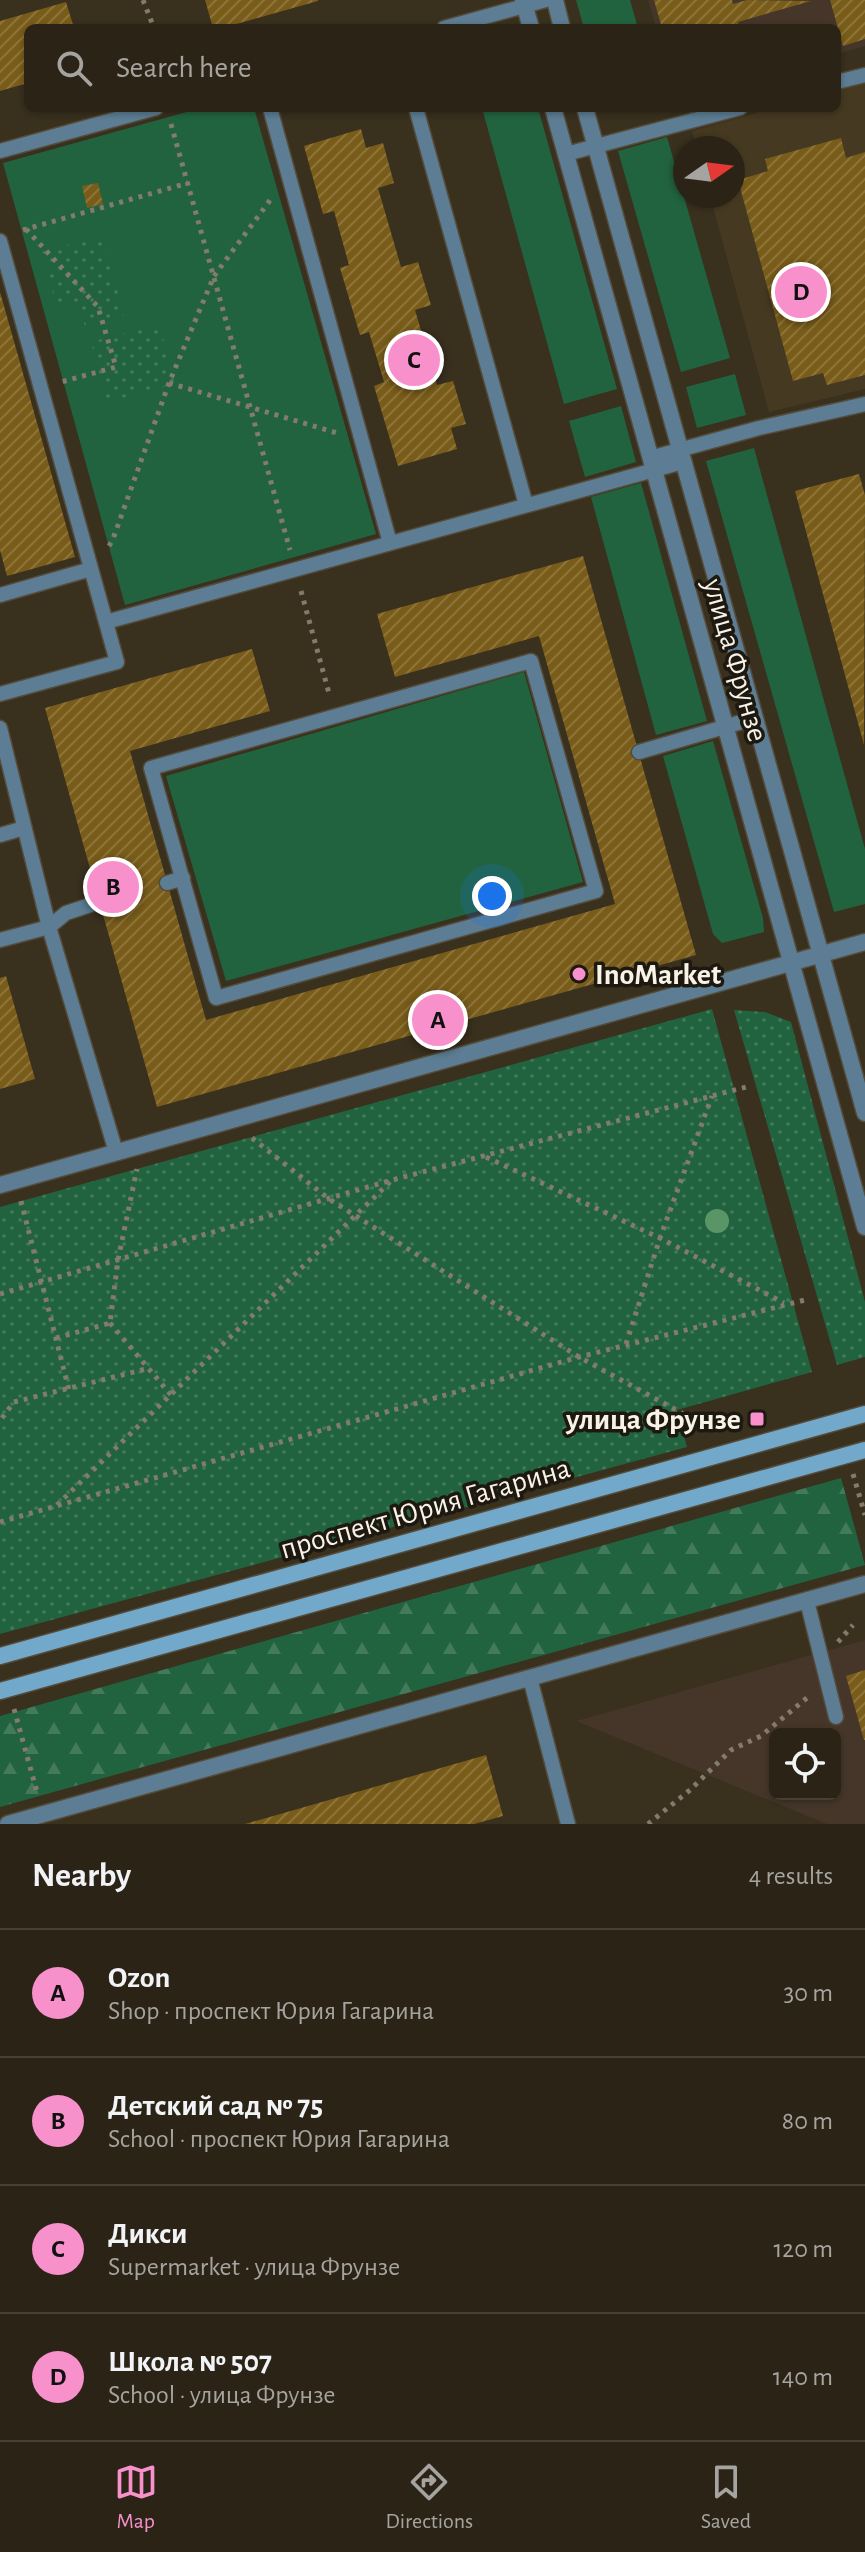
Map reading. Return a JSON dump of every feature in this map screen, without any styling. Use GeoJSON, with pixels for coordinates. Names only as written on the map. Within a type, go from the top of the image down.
{"type":"FeatureCollection","features":[{"type":"Feature","properties":{"kind":"main road","name":"проспект Юрия Гагарина"},"geometry":{"type":"LineString","coordinates":[[0,1656],[865,1414]]}},
{"type":"Feature","properties":{"kind":"main road","name":"проспект Юрия Гагарина"},"geometry":{"type":"LineString","coordinates":[[0,1691],[865,1450]]}},
{"type":"Feature","properties":{"kind":"street"},"geometry":{"type":"LineString","coordinates":[[555,0],[561,24]]}},
{"type":"Feature","properties":{"kind":"street"},"geometry":{"type":"LineString","coordinates":[[524,3],[530,24]]}},
{"type":"Feature","properties":{"kind":"street","name":"улица Фрунзе"},"geometry":{"type":"LineString","coordinates":[[554,112],[865,1227]]}},
{"type":"Feature","properties":{"kind":"street","name":"улица Фрунзе"},"geometry":{"type":"LineString","coordinates":[[586,112],[865,1113]]}},
{"type":"Feature","properties":{"kind":"street"},"geometry":{"type":"LineString","coordinates":[[8,1183],[865,942]]}},
{"type":"Feature","properties":{"kind":"street"},"geometry":{"type":"LineString","coordinates":[[8,1824],[865,1584]]}},
{"type":"Feature","properties":{"kind":"lane"},"geometry":{"type":"LineString","coordinates":[[457,24],[524,3],[546,0]]}},
{"type":"Feature","properties":{"kind":"lane"},"geometry":{"type":"LineString","coordinates":[[841,81],[865,75]]}},
{"type":"Feature","properties":{"kind":"lane"},"geometry":{"type":"LineString","coordinates":[[0,151],[141,112]]}},
{"type":"Feature","properties":{"kind":"lane"},"geometry":{"type":"LineString","coordinates":[[271,112],[390,543]]}},
{"type":"Feature","properties":{"kind":"lane"},"geometry":{"type":"LineString","coordinates":[[417,112],[526,505]]}},
{"type":"Feature","properties":{"kind":"lane"},"geometry":{"type":"LineString","coordinates":[[566,154],[725,112]]}},
{"type":"Feature","properties":{"kind":"lane"},"geometry":{"type":"LineString","coordinates":[[0,694],[117,662],[41,388],[6,237]]}},
{"type":"Feature","properties":{"kind":"lane"},"geometry":{"type":"LineString","coordinates":[[106,622],[526,505],[682,456],[759,428],[865,404]]}},
{"type":"Feature","properties":{"kind":"lane"},"geometry":{"type":"LineString","coordinates":[[0,595],[91,569]]}},
{"type":"Feature","properties":{"kind":"lane"},"geometry":{"type":"LineString","coordinates":[[531,661],[570,772],[596,891],[216,998],[151,768],[335,716],[531,661]]}},
{"type":"Feature","properties":{"kind":"lane"},"geometry":{"type":"LineString","coordinates":[[639,752],[755,718]]}},
{"type":"Feature","properties":{"kind":"lane"},"geometry":{"type":"LineString","coordinates":[[0,728],[49,927],[116,1152]]}},
{"type":"Feature","properties":{"kind":"lane"},"geometry":{"type":"LineString","coordinates":[[0,835],[24,828]]}},
{"type":"Feature","properties":{"kind":"lane"},"geometry":{"type":"LineString","coordinates":[[167,883],[183,878]]}},
{"type":"Feature","properties":{"kind":"lane"},"geometry":{"type":"LineString","coordinates":[[0,940],[49,927],[66,913],[99,902]]}},
{"type":"Feature","properties":{"kind":"lane"},"geometry":{"type":"LineString","coordinates":[[807,1601],[836,1717]]}},
{"type":"Feature","properties":{"kind":"lane"},"geometry":{"type":"LineString","coordinates":[[530,1678],[568,1824]]}},
{"type":"Feature","properties":{"kind":"path"},"geometry":{"type":"LineString","coordinates":[[143,0],[152,24]]}},
{"type":"Feature","properties":{"kind":"path"},"geometry":{"type":"LineString","coordinates":[[171,123],[335,716]]}},
{"type":"Feature","properties":{"kind":"path"},"geometry":{"type":"LineString","coordinates":[[91,569],[113,539],[169,383],[214,276],[289,175]]}},
{"type":"Feature","properties":{"kind":"path"},"geometry":{"type":"LineString","coordinates":[[6,237],[188,183]]}},
{"type":"Feature","properties":{"kind":"path"},"geometry":{"type":"LineString","coordinates":[[26,229],[98,307],[116,367],[41,388]]}},
{"type":"Feature","properties":{"kind":"path"},"geometry":{"type":"LineString","coordinates":[[169,383],[361,438]]}},
{"type":"Feature","properties":{"kind":"path"},"geometry":{"type":"LineString","coordinates":[[0,1294],[392,1180],[746,1087]]}},
{"type":"Feature","properties":{"kind":"path"},"geometry":{"type":"LineString","coordinates":[[626,1345],[660,1238],[712,1096]]}},
{"type":"Feature","properties":{"kind":"path"},"geometry":{"type":"LineString","coordinates":[[231,1120],[329,1199],[579,1357],[700,1423]]}},
{"type":"Feature","properties":{"kind":"path"},"geometry":{"type":"LineString","coordinates":[[143,1145],[118,1260],[110,1323],[171,1395]]}},
{"type":"Feature","properties":{"kind":"path"},"geometry":{"type":"LineString","coordinates":[[485,1157],[660,1238],[784,1303]]}},
{"type":"Feature","properties":{"kind":"path"},"geometry":{"type":"LineString","coordinates":[[55,1507],[392,1180]]}},
{"type":"Feature","properties":{"kind":"path"},"geometry":{"type":"LineString","coordinates":[[8,1183],[42,1282],[69,1390]]}},
{"type":"Feature","properties":{"kind":"path"},"geometry":{"type":"LineString","coordinates":[[0,1522],[579,1357],[805,1300]]}},
{"type":"Feature","properties":{"kind":"path"},"geometry":{"type":"LineString","coordinates":[[56,1338],[110,1323]]}},
{"type":"Feature","properties":{"kind":"path"},"geometry":{"type":"LineString","coordinates":[[1,1419],[14,1402],[150,1368]]}},
{"type":"Feature","properties":{"kind":"path"},"geometry":{"type":"LineString","coordinates":[[853,1473],[865,1515]]}},
{"type":"Feature","properties":{"kind":"path"},"geometry":{"type":"LineString","coordinates":[[822,1661],[853,1625]]}},
{"type":"Feature","properties":{"kind":"path"},"geometry":{"type":"LineString","coordinates":[[648,1824],[690,1790],[731,1750],[761,1736],[808,1697]]}},
{"type":"Feature","properties":{"kind":"path"},"geometry":{"type":"LineString","coordinates":[[15,1711],[38,1794]]}},
{"type":"Feature","properties":{"kind":"shaded area"},"geometry":{"type":"Polygon","coordinates":[[[648,0],[865,0],[865,46],[841,53],[841,24],[655,24],[648,0]]]}},
{"type":"Feature","properties":{"kind":"shaded area"},"geometry":{"type":"Polygon","coordinates":[[[865,82],[865,389],[769,412],[713,208],[745,208],[745,136],[693,136],[692,131],[760,112],[841,112],[841,89],[865,82]]]}},
{"type":"Feature","properties":{"kind":"shaded area"},"geometry":{"type":"Polygon","coordinates":[[[865,1640],[865,1824],[827,1824],[576,1721],[865,1640]]]}},
{"type":"Feature","properties":{"kind":"green space"},"geometry":{"type":"Polygon","coordinates":[[[576,0],[630,0],[637,24],[583,24],[576,0]]]}},
{"type":"Feature","properties":{"kind":"green space"},"geometry":{"type":"Polygon","coordinates":[[[187,112],[255,112],[376,534],[125,605],[3,163],[187,112]]]}},
{"type":"Feature","properties":{"kind":"green space"},"geometry":{"type":"Polygon","coordinates":[[[483,112],[539,112],[617,389],[564,404],[483,112]]]}},
{"type":"Feature","properties":{"kind":"green space"},"geometry":{"type":"Polygon","coordinates":[[[667,137],[673,158],[673,208],[687,208],[730,358],[681,372],[618,151],[667,137]]]}},
{"type":"Feature","properties":{"kind":"green space"},"geometry":{"type":"Polygon","coordinates":[[[102,236],[124,315],[85,326],[78,302],[57,307],[42,252],[102,236]]]}},
{"type":"Feature","properties":{"kind":"green space"},"geometry":{"type":"Polygon","coordinates":[[[159,324],[175,384],[107,402],[91,342],[159,324]]]}},
{"type":"Feature","properties":{"kind":"green space"},"geometry":{"type":"Polygon","coordinates":[[[735,374],[746,415],[697,428],[686,387],[735,374]]]}},
{"type":"Feature","properties":{"kind":"green space"},"geometry":{"type":"Polygon","coordinates":[[[621,406],[636,462],[585,477],[569,421],[621,406]]]}},
{"type":"Feature","properties":{"kind":"green space"},"geometry":{"type":"Polygon","coordinates":[[[754,448],[865,849],[865,904],[834,912],[706,461],[754,448]]]}},
{"type":"Feature","properties":{"kind":"green space"},"geometry":{"type":"Polygon","coordinates":[[[641,483],[707,721],[656,735],[591,497],[641,483]]]}},
{"type":"Feature","properties":{"kind":"green space"},"geometry":{"type":"Polygon","coordinates":[[[524,672],[583,882],[226,981],[166,776],[524,672]]]}},
{"type":"Feature","properties":{"kind":"green space"},"geometry":{"type":"Polygon","coordinates":[[[713,741],[763,918],[764,932],[722,943],[713,934],[663,756],[713,741]]]}},
{"type":"Feature","properties":{"kind":"green space"},"geometry":{"type":"Polygon","coordinates":[[[712,1009],[812,1372],[677,1410],[687,1447],[0,1634],[0,1207],[712,1009]]]}},
{"type":"Feature","properties":{"kind":"green space"},"geometry":{"type":"Polygon","coordinates":[[[734,1010],[765,1012],[791,1022],[865,1302],[865,1357],[837,1365],[734,1010]]]}},
{"type":"Feature","properties":{"kind":"green space"},"geometry":{"type":"Polygon","coordinates":[[[841,1478],[865,1565],[0,1807],[0,1716],[841,1478]]]}},
{"type":"Feature","properties":{"kind":"building"},"geometry":{"type":"Polygon","coordinates":[[[205,0],[318,0],[236,24],[212,24],[205,0]]]}},
{"type":"Feature","properties":{"kind":"building"},"geometry":{"type":"Polygon","coordinates":[[[654,0],[732,0],[733,4],[747,0],[811,1],[739,24],[661,24],[654,0]]]}},
{"type":"Feature","properties":{"kind":"building"},"geometry":{"type":"Polygon","coordinates":[[[830,0],[865,0],[865,39],[843,46],[841,24],[837,24],[830,0]]]}},
{"type":"Feature","properties":{"kind":"building"},"geometry":{"type":"Polygon","coordinates":[[[66,2],[73,24],[24,24],[24,84],[0,91],[0,21],[66,2]]]}},
{"type":"Feature","properties":{"kind":"building"},"geometry":{"type":"Polygon","coordinates":[[[361,129],[366,148],[383,143],[394,183],[378,188],[401,267],[418,262],[431,305],[415,310],[437,385],[453,381],[466,424],[451,428],[457,449],[398,466],[374,386],[384,382],[369,332],[360,335],[340,268],[349,265],[334,211],[323,214],[304,146],[361,129]]]}},
{"type":"Feature","properties":{"kind":"building"},"geometry":{"type":"Polygon","coordinates":[[[841,138],[846,158],[865,152],[865,375],[827,385],[823,373],[793,381],[745,206],[745,178],[768,171],[765,159],[841,138]]]}},
{"type":"Feature","properties":{"kind":"building"},"geometry":{"type":"Polygon","coordinates":[[[98,183],[103,204],[87,208],[82,186],[98,183]]]}},
{"type":"Feature","properties":{"kind":"building"},"geometry":{"type":"Polygon","coordinates":[[[0,292],[75,557],[7,576],[0,550],[0,292]]]}},
{"type":"Feature","properties":{"kind":"building"},"geometry":{"type":"Polygon","coordinates":[[[859,474],[865,495],[864,745],[795,491],[859,474]]]}},
{"type":"Feature","properties":{"kind":"building"},"geometry":{"type":"Polygon","coordinates":[[[583,556],[696,955],[157,1107],[45,708],[252,649],[270,711],[130,751],[206,1020],[615,904],[539,636],[395,677],[377,614],[583,556]]]}},
{"type":"Feature","properties":{"kind":"building"},"geometry":{"type":"Polygon","coordinates":[[[6,976],[35,1079],[0,1089],[0,978],[6,976]]]}},
{"type":"Feature","properties":{"kind":"building"},"geometry":{"type":"Polygon","coordinates":[[[865,1670],[865,1740],[864,1740],[846,1676],[865,1670]]]}},
{"type":"Feature","properties":{"kind":"building"},"geometry":{"type":"Polygon","coordinates":[[[486,1755],[503,1816],[474,1824],[245,1824],[486,1755]]]}},
{"type":"Feature","properties":{"kind":"place","name":"Школа № 507"},"geometry":{"type":"Point","coordinates":[801,292]}},
{"type":"Feature","properties":{"kind":"place","name":"Дикси"},"geometry":{"type":"Point","coordinates":[414,360]}},
{"type":"Feature","properties":{"kind":"place","name":"Детский сад № 75"},"geometry":{"type":"Point","coordinates":[113,887]}},
{"type":"Feature","properties":{"kind":"place","name":"InoMarket"},"geometry":{"type":"Point","coordinates":[579,974]}},
{"type":"Feature","properties":{"kind":"place","name":"Ozon"},"geometry":{"type":"Point","coordinates":[438,1020]}},
{"type":"Feature","properties":{"kind":"place","name":"улица Фрунзе"},"geometry":{"type":"Point","coordinates":[757,1419]}}]}
